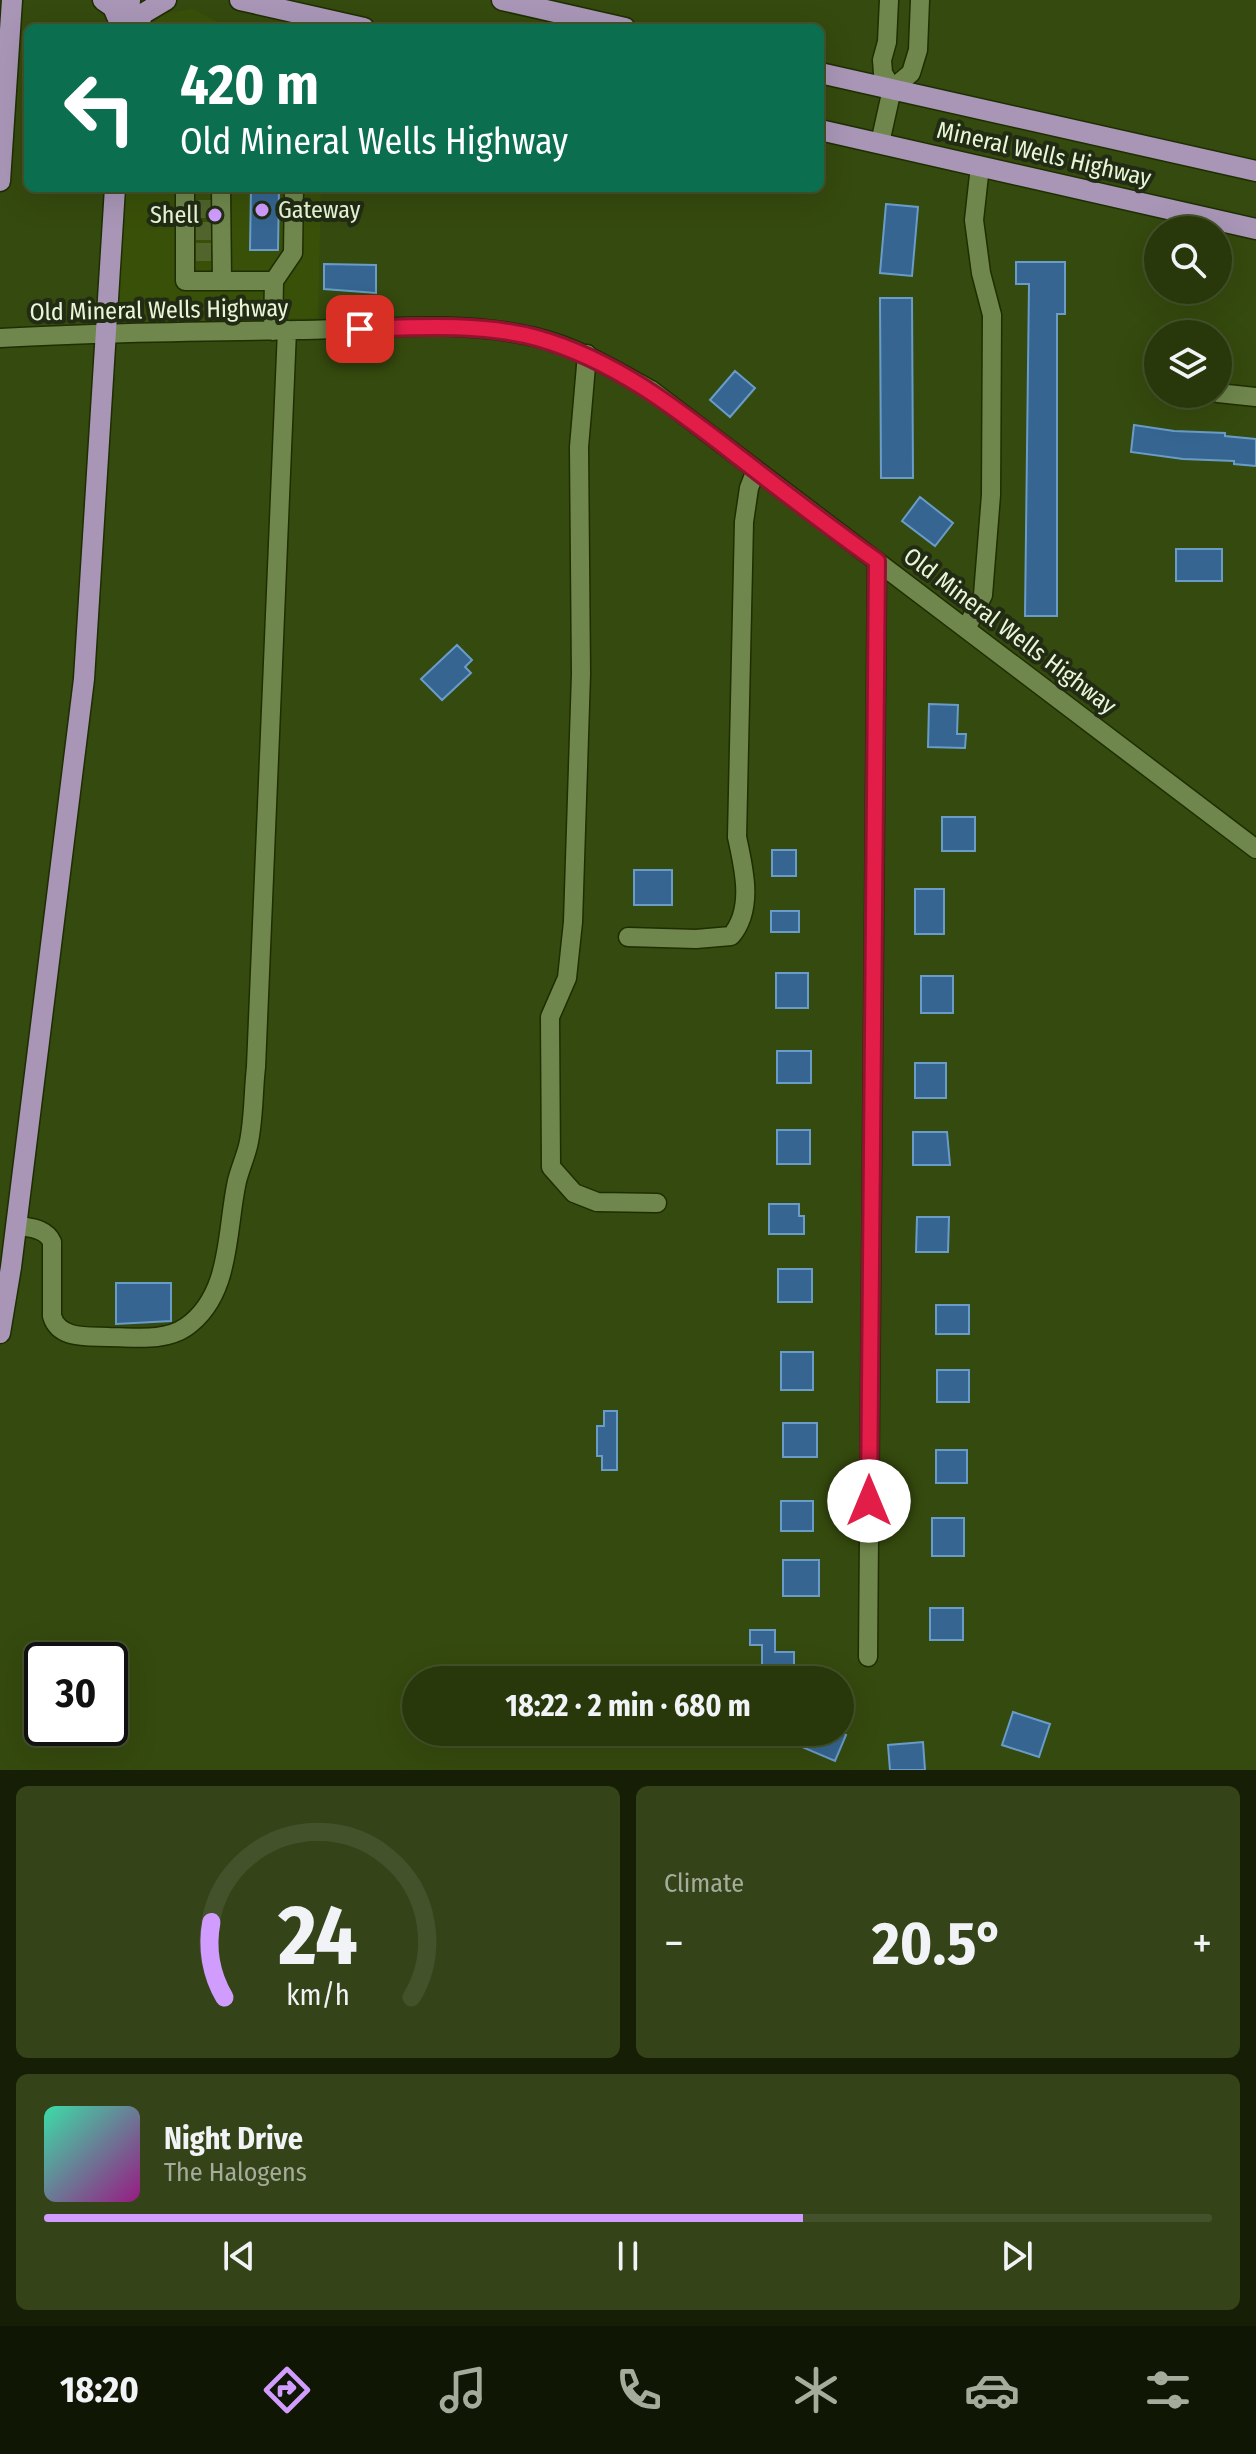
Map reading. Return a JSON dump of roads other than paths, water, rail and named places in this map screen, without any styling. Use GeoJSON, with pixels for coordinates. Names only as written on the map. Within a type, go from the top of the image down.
{"type":"FeatureCollection","features":[{"type":"Feature","properties":{"kind":"main road"},"geometry":{"type":"LineString","coordinates":[[4,0],[10,25]]}},
{"type":"Feature","properties":{"kind":"main road"},"geometry":{"type":"LineString","coordinates":[[0,181],[12,0]]}},
{"type":"Feature","properties":{"kind":"main road"},"geometry":{"type":"LineString","coordinates":[[10,25],[25,0]]}},
{"type":"Feature","properties":{"kind":"main road"},"geometry":{"type":"LineString","coordinates":[[103,0],[113,7],[123,24]]}},
{"type":"Feature","properties":{"kind":"main road"},"geometry":{"type":"LineString","coordinates":[[126,24],[130,0]]}},
{"type":"Feature","properties":{"kind":"main road"},"geometry":{"type":"LineString","coordinates":[[137,24],[144,13],[166,0]]}},
{"type":"Feature","properties":{"kind":"main road"},"geometry":{"type":"LineString","coordinates":[[240,0],[298,20],[331,24]]}},
{"type":"Feature","properties":{"kind":"main road"},"geometry":{"type":"LineString","coordinates":[[502,0],[607,24]]}},
{"type":"Feature","properties":{"kind":"main road","name":"Mineral Wells Highway"},"geometry":{"type":"LineString","coordinates":[[824,74],[1256,171]]}},
{"type":"Feature","properties":{"kind":"main road","name":"Mineral Wells Highway"},"geometry":{"type":"LineString","coordinates":[[824,131],[1256,229]]}},
{"type":"Feature","properties":{"kind":"main road"},"geometry":{"type":"LineString","coordinates":[[0,1333],[84,679],[115,192]]}},
{"type":"Feature","properties":{"kind":"street"},"geometry":{"type":"LineString","coordinates":[[889,0],[887,42],[882,60],[883,73],[892,89]]}},
{"type":"Feature","properties":{"kind":"street"},"geometry":{"type":"LineString","coordinates":[[880,143],[892,89],[911,73],[918,50],[920,0]]}},
{"type":"Feature","properties":{"kind":"street"},"geometry":{"type":"LineString","coordinates":[[966,629],[983,595],[991,495],[992,315],[981,273],[974,220],[980,166]]}},
{"type":"Feature","properties":{"kind":"street"},"geometry":{"type":"LineString","coordinates":[[189,192],[204,209],[204,252],[185,281],[274,281]]}},
{"type":"Feature","properties":{"kind":"street"},"geometry":{"type":"LineString","coordinates":[[218,192],[204,209],[204,252],[222,281]]}},
{"type":"Feature","properties":{"kind":"street"},"geometry":{"type":"LineString","coordinates":[[16,1225],[41,1230],[49,1235],[52,1242],[52,1316],[59,1330],[79,1336],[160,1338],[186,1327],[208,1305],[222,1275],[237,1181],[249,1145],[256,1067],[280,330],[274,281],[293,253],[294,192]]}},
{"type":"Feature","properties":{"kind":"street","name":"Old Mineral Wells Highway"},"geometry":{"type":"LineString","coordinates":[[0,338],[106,332],[423,327],[478,329],[534,337],[587,354],[651,390],[1256,849]]}},
{"type":"Feature","properties":{"kind":"street"},"geometry":{"type":"LineString","coordinates":[[587,354],[579,447],[581,674],[573,922],[567,978],[550,1017],[551,1167],[574,1193],[597,1202],[657,1203]]}},
{"type":"Feature","properties":{"kind":"street"},"geometry":{"type":"LineString","coordinates":[[1232,394],[1256,397]]}},
{"type":"Feature","properties":{"kind":"street"},"geometry":{"type":"LineString","coordinates":[[628,937],[696,939],[731,936],[742,922],[746,883],[737,837],[743,552],[749,488],[756,470]]}},
{"type":"Feature","properties":{"kind":"street"},"geometry":{"type":"LineString","coordinates":[[868,1657],[877,561]]}},
{"type":"Feature","properties":{"kind":"tunnel"},"geometry":{"type":"LineString","coordinates":[[197,209],[213,209]]}},
{"type":"Feature","properties":{"kind":"tunnel"},"geometry":{"type":"LineString","coordinates":[[196,231],[212,231]]}},
{"type":"Feature","properties":{"kind":"tunnel"},"geometry":{"type":"LineString","coordinates":[[196,252],[211,252]]}},
{"type":"Feature","properties":{"kind":"place","name":"Gateway"},"geometry":{"type":"Point","coordinates":[262,210]}},
{"type":"Feature","properties":{"kind":"place","name":"Shell"},"geometry":{"type":"Point","coordinates":[215,215]}}]}
